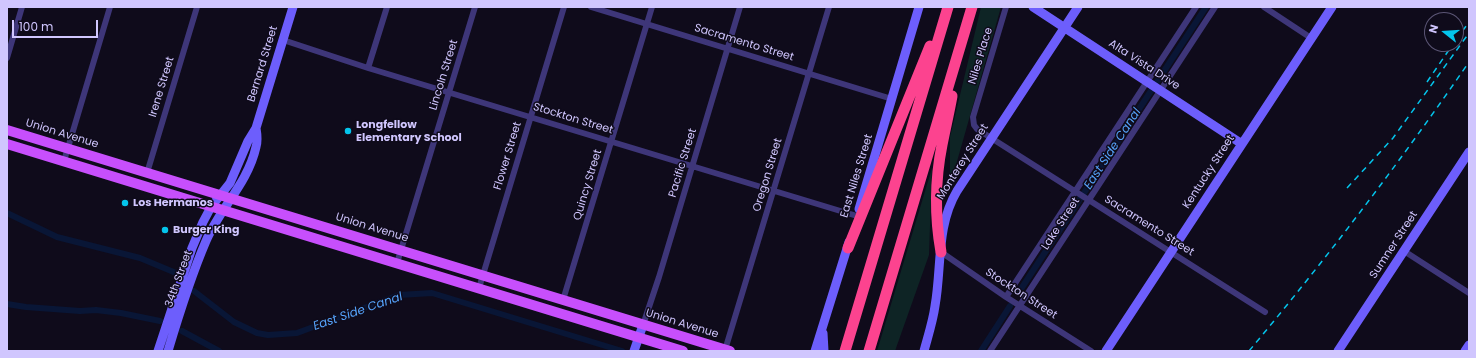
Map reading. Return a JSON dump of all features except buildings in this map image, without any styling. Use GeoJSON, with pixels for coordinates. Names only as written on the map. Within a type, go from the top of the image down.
{"type":"FeatureCollection","features":[{"type":"Feature","properties":{"kind":"highway"},"geometry":{"type":"LineString","coordinates":[[869,351],[972,7]]}},
{"type":"Feature","properties":{"kind":"highway"},"geometry":{"type":"LineString","coordinates":[[848,248],[941,20],[948,8]]}},
{"type":"Feature","properties":{"kind":"highway"},"geometry":{"type":"LineString","coordinates":[[845,351],[948,8]]}},
{"type":"Feature","properties":{"kind":"highway"},"geometry":{"type":"LineString","coordinates":[[941,252],[937,229],[938,173],[941,146],[963,36]]}},
{"type":"Feature","properties":{"kind":"main road","name":"Union Avenue"},"geometry":{"type":"LineString","coordinates":[[7,130],[727,350]]}},
{"type":"Feature","properties":{"kind":"main road"},"geometry":{"type":"LineString","coordinates":[[7,144],[683,351]]}},
{"type":"Feature","properties":{"kind":"street"},"geometry":{"type":"LineString","coordinates":[[7,58],[22,7]]}},
{"type":"Feature","properties":{"kind":"street"},"geometry":{"type":"LineString","coordinates":[[64,161],[110,7]]}},
{"type":"Feature","properties":{"kind":"street","name":"Irene Street"},"geometry":{"type":"LineString","coordinates":[[147,173],[197,7]]}},
{"type":"Feature","properties":{"kind":"street","name":"Bernard Street"},"geometry":{"type":"LineString","coordinates":[[211,207],[230,183],[248,141],[256,128],[293,7]]}},
{"type":"Feature","properties":{"kind":"street"},"geometry":{"type":"LineString","coordinates":[[368,68],[387,7]]}},
{"type":"Feature","properties":{"kind":"street","name":"Lincoln Street"},"geometry":{"type":"LineString","coordinates":[[397,263],[475,7]]}},
{"type":"Feature","properties":{"kind":"street","name":"Flower Street"},"geometry":{"type":"LineString","coordinates":[[479,288],[564,7]]}},
{"type":"Feature","properties":{"kind":"street","name":"Sacramento Street"},"geometry":{"type":"LineString","coordinates":[[591,7],[892,99]]}},
{"type":"Feature","properties":{"kind":"street","name":"Quincy Street"},"geometry":{"type":"LineString","coordinates":[[564,300],[652,7]]}},
{"type":"Feature","properties":{"kind":"street","name":"Pacific Street"},"geometry":{"type":"LineString","coordinates":[[643,325],[659,277],[740,7]]}},
{"type":"Feature","properties":{"kind":"street","name":"Oregon Street"},"geometry":{"type":"LineString","coordinates":[[727,350],[829,7]]}},
{"type":"Feature","properties":{"kind":"street","name":"East Niles Street"},"geometry":{"type":"LineString","coordinates":[[815,351],[848,248],[919,7]]}},
{"type":"Feature","properties":{"kind":"street","name":"Niles Place"},"geometry":{"type":"LineString","coordinates":[[975,112],[1006,7]]}},
{"type":"Feature","properties":{"kind":"street","name":"Alta Vista Drive"},"geometry":{"type":"LineString","coordinates":[[1033,7],[1242,144]]}},
{"type":"Feature","properties":{"kind":"street","name":"Monterey Street"},"geometry":{"type":"LineString","coordinates":[[924,351],[935,306],[943,231],[948,208],[957,191],[991,138],[1078,7]]}},
{"type":"Feature","properties":{"kind":"street","name":"Lake Street"},"geometry":{"type":"LineString","coordinates":[[1006,297],[1196,7]]}},
{"type":"Feature","properties":{"kind":"street","name":"Lake Street"},"geometry":{"type":"LineString","coordinates":[[990,351],[1215,7]]}},
{"type":"Feature","properties":{"kind":"street"},"geometry":{"type":"LineString","coordinates":[[1264,7],[1311,38]]}},
{"type":"Feature","properties":{"kind":"street","name":"Kentucky Street"},"geometry":{"type":"LineString","coordinates":[[1106,351],[1332,7]]}},
{"type":"Feature","properties":{"kind":"street","name":"Stockton Street"},"geometry":{"type":"LineString","coordinates":[[283,40],[449,93],[857,216]]}},
{"type":"Feature","properties":{"kind":"street","name":"Sacramento Street"},"geometry":{"type":"LineString","coordinates":[[975,112],[973,117],[974,125],[977,129],[1265,312]]}},
{"type":"Feature","properties":{"kind":"street","name":"Bernard Street"},"geometry":{"type":"LineString","coordinates":[[232,198],[248,170],[255,152],[257,146],[256,128]]}},
{"type":"Feature","properties":{"kind":"street","name":"Sumner Street"},"geometry":{"type":"LineString","coordinates":[[1338,351],[1469,152]]}},
{"type":"Feature","properties":{"kind":"street","name":"34th Street"},"geometry":{"type":"LineString","coordinates":[[168,351],[188,289],[206,241],[222,210],[232,198]]}},
{"type":"Feature","properties":{"kind":"street","name":"34th Street"},"geometry":{"type":"LineString","coordinates":[[158,351],[192,248],[211,207]]}},
{"type":"Feature","properties":{"kind":"street"},"geometry":{"type":"LineString","coordinates":[[1404,251],[1469,293]]}},
{"type":"Feature","properties":{"kind":"street","name":"Stockton Street"},"geometry":{"type":"LineString","coordinates":[[941,252],[1019,306],[1091,351]]}},
{"type":"Feature","properties":{"kind":"street"},"geometry":{"type":"LineString","coordinates":[[635,350],[643,325]]}},
{"type":"Feature","properties":{"kind":"street"},"geometry":{"type":"LineString","coordinates":[[822,330],[824,351]]}},
{"type":"Feature","properties":{"kind":"street"},"geometry":{"type":"LineString","coordinates":[[1465,351],[1469,344]]}},
{"type":"Feature","properties":{"kind":"green space"},"geometry":{"type":"Polygon","coordinates":[[[981,7],[1001,7],[950,186],[950,137],[981,7]]]}},
{"type":"Feature","properties":{"kind":"green space"},"geometry":{"type":"Polygon","coordinates":[[[932,168],[929,255],[895,351],[877,351],[932,168]]]}},
{"type":"Feature","properties":{"kind":"waterway","name":"East Side Canal"},"geometry":{"type":"LineString","coordinates":[[1019,292],[1206,7]]}},
{"type":"Feature","properties":{"kind":"waterway","name":"East Side Canal"},"geometry":{"type":"LineString","coordinates":[[7,213],[57,237],[140,258],[176,273]]}},
{"type":"Feature","properties":{"kind":"waterway","name":"East Side Canal"},"geometry":{"type":"LineString","coordinates":[[194,291],[234,322],[257,333],[268,335],[297,333],[399,295],[432,293],[622,351]]}},
{"type":"Feature","properties":{"kind":"waterway"},"geometry":{"type":"LineString","coordinates":[[7,304],[80,311],[96,310],[121,313],[160,321]]}},
{"type":"Feature","properties":{"kind":"waterway","name":"East Side Canal"},"geometry":{"type":"LineString","coordinates":[[981,351],[1010,306]]}},
{"type":"Feature","properties":{"kind":"waterway"},"geometry":{"type":"LineString","coordinates":[[182,331],[219,351]]}},
{"type":"Feature","properties":{"kind":"railway"},"geometry":{"type":"LineString","coordinates":[[1464,29],[1469,22]]}},
{"type":"Feature","properties":{"kind":"railway"},"geometry":{"type":"LineString","coordinates":[[1347,188],[1393,138],[1469,33]]}},
{"type":"Feature","properties":{"kind":"railway"},"geometry":{"type":"LineString","coordinates":[[1427,82],[1448,52]]}},
{"type":"Feature","properties":{"kind":"railway"},"geometry":{"type":"LineString","coordinates":[[1249,351],[1307,281],[1362,209],[1469,62]]}},
{"type":"Feature","properties":{"kind":"place","name":"Longfellow Elementary School"},"geometry":{"type":"Point","coordinates":[348,131]}},
{"type":"Feature","properties":{"kind":"place","name":"Los Hermanos"},"geometry":{"type":"Point","coordinates":[125,203]}},
{"type":"Feature","properties":{"kind":"place","name":"Burger King"},"geometry":{"type":"Point","coordinates":[165,230]}}]}
